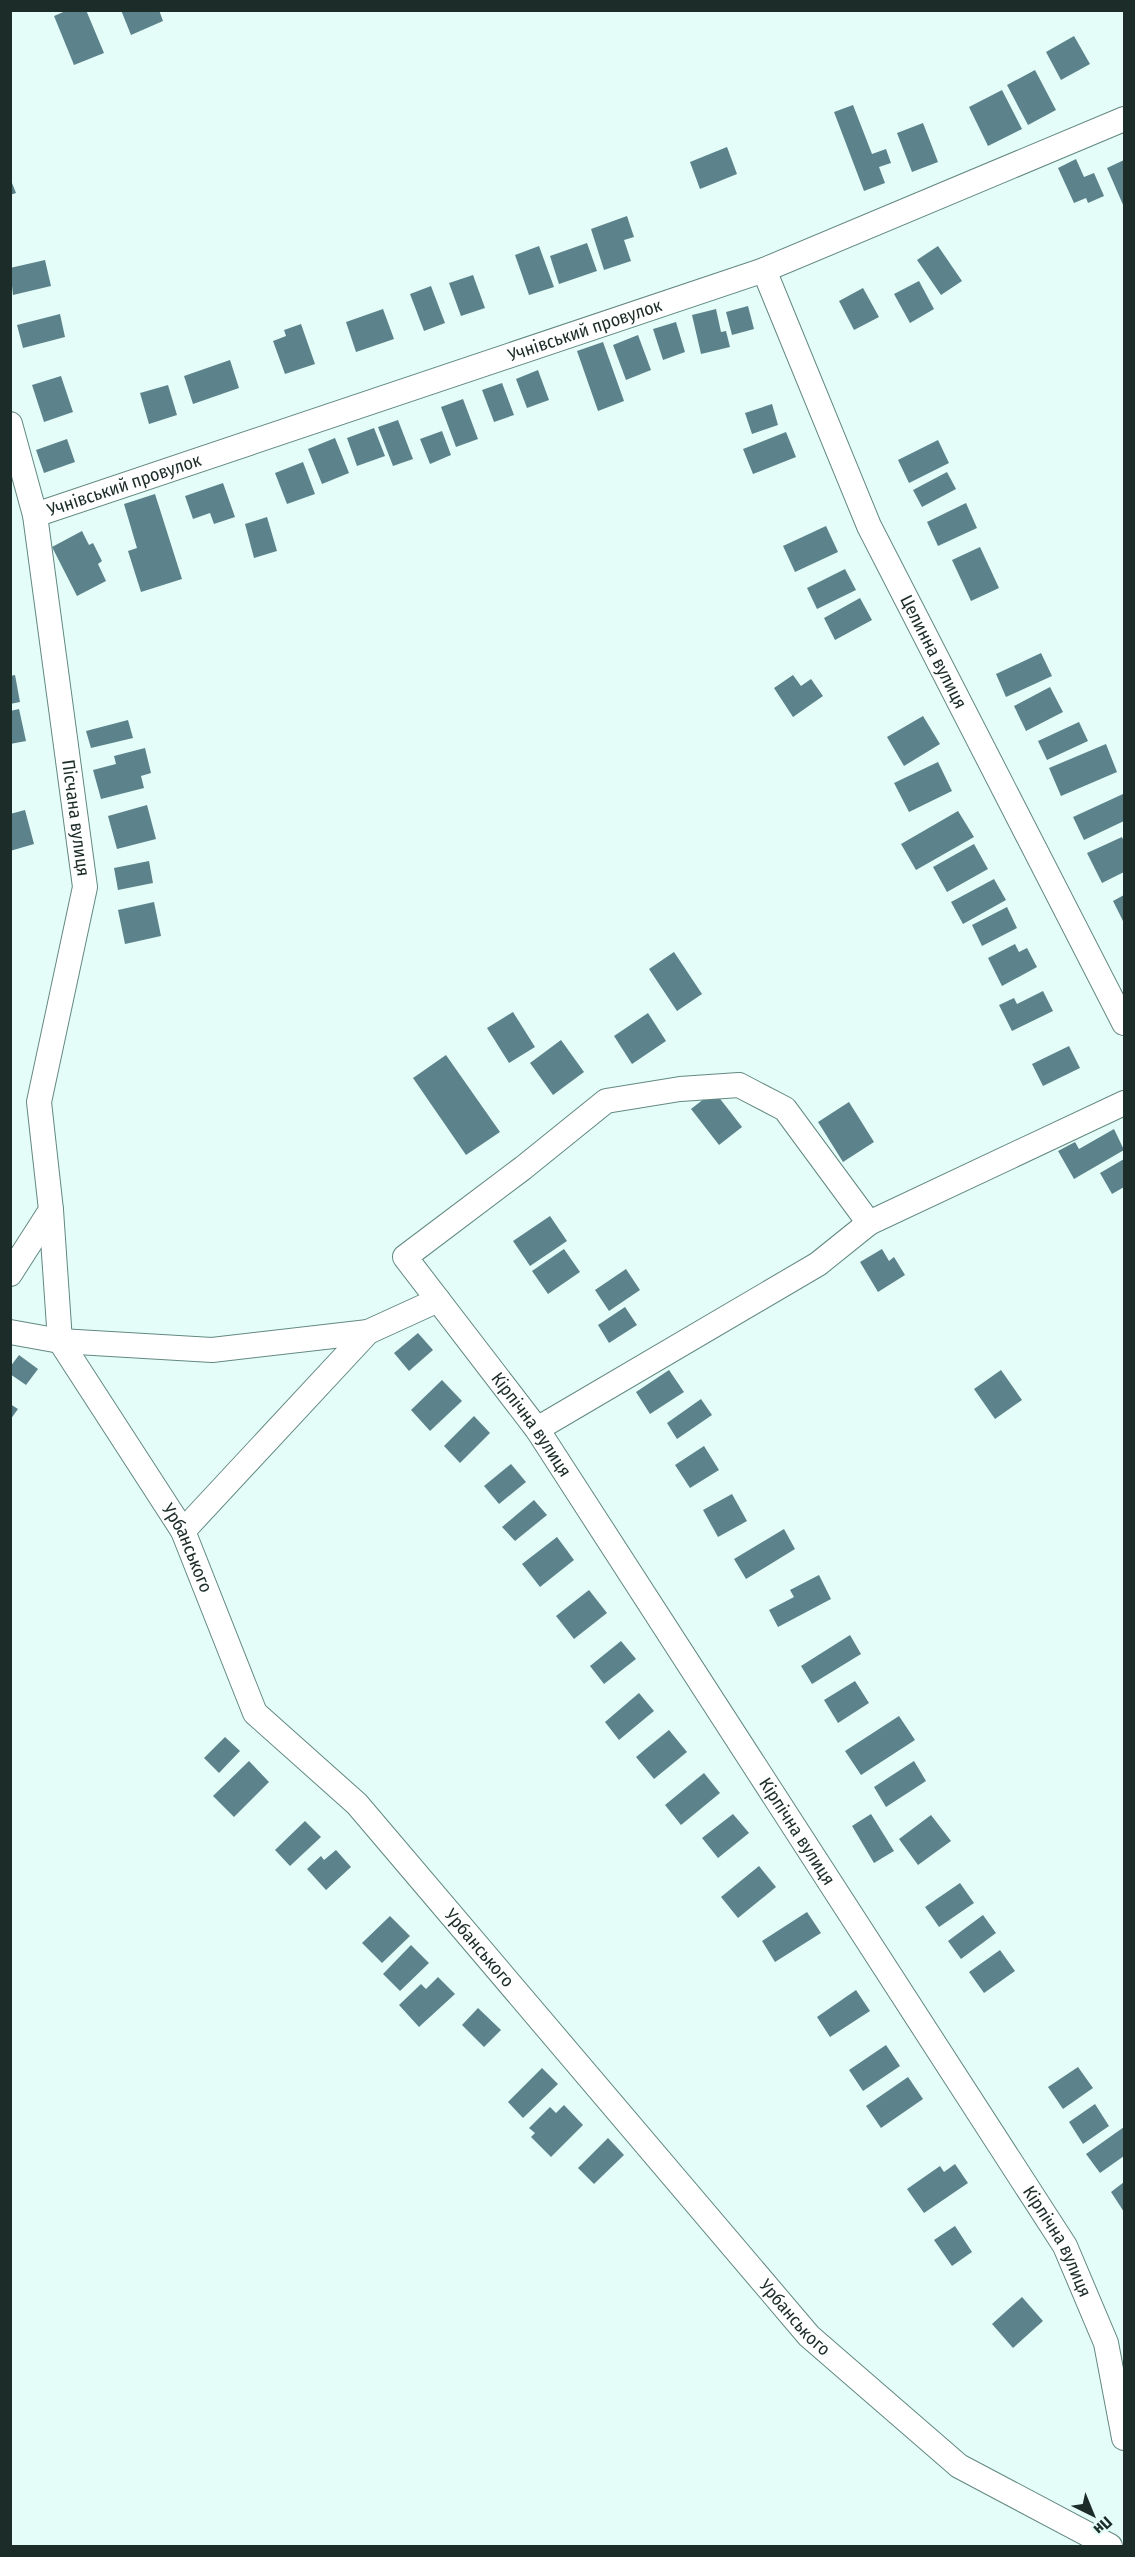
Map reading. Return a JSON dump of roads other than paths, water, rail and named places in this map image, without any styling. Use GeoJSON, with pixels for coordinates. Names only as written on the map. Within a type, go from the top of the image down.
{"type":"FeatureCollection","features":[{"type":"Feature","properties":{"kind":"street","name":"Учнівський провулок"},"geometry":{"type":"LineString","coordinates":[[35,515],[764,270],[1125,119]]}},
{"type":"Feature","properties":{"kind":"street","name":"Целинна вулиця"},"geometry":{"type":"LineString","coordinates":[[764,270],[869,526],[1125,1023]]}},
{"type":"Feature","properties":{"kind":"street","name":"Пiсчана вулиця"},"geometry":{"type":"LineString","coordinates":[[10,424],[35,515],[86,887],[39,1102],[51,1210]]}},
{"type":"Feature","properties":{"kind":"street","name":"Кiрпiчна вулиця"},"geometry":{"type":"LineString","coordinates":[[869,1222],[785,1109],[739,1085],[680,1089],[606,1101],[523,1168],[405,1257],[537,1429],[1065,2246],[1106,2343],[1125,2438]]}},
{"type":"Feature","properties":{"kind":"street"},"geometry":{"type":"LineString","coordinates":[[537,1429],[818,1264],[869,1222],[1125,1103]]}},
{"type":"Feature","properties":{"kind":"street"},"geometry":{"type":"LineString","coordinates":[[10,1274],[51,1210]]}},
{"type":"Feature","properties":{"kind":"street","name":"Урбанського"},"geometry":{"type":"LineString","coordinates":[[51,1210],[60,1341],[183,1531],[255,1713],[357,1804],[809,2336],[959,2466],[1110,2547]]}},
{"type":"Feature","properties":{"kind":"street"},"geometry":{"type":"LineString","coordinates":[[10,1332],[60,1341],[212,1350],[368,1332],[438,1300]]}},
{"type":"Feature","properties":{"kind":"street"},"geometry":{"type":"LineString","coordinates":[[183,1531],[368,1332]]}}]}
